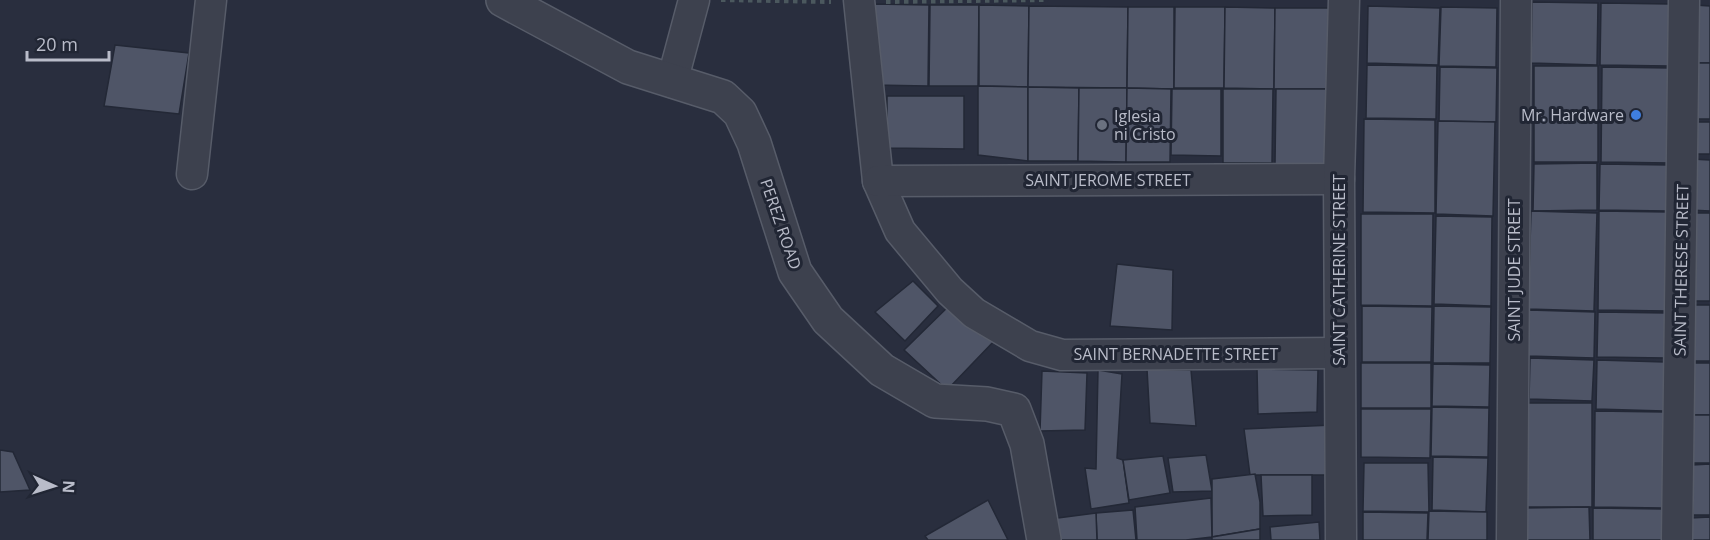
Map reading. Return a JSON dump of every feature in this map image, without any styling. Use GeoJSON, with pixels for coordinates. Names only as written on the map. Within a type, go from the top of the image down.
{"type":"FeatureCollection","features":[{"type":"Feature","properties":{"kind":"street"},"geometry":{"type":"LineString","coordinates":[[192,174],[211,0]]}},
{"type":"Feature","properties":{"kind":"street","name":"PEREZ ROAD"},"geometry":{"type":"LineString","coordinates":[[503,0],[628,67],[723,97],[740,113],[754,143],[795,272],[828,320],[882,370],[935,401],[987,404],[1014,410],[1028,444],[1044,540]]}},
{"type":"Feature","properties":{"kind":"street"},"geometry":{"type":"LineString","coordinates":[[672,82],[694,0]]}},
{"type":"Feature","properties":{"kind":"street","name":"SAINT BERNADETTE STREET"},"geometry":{"type":"LineString","coordinates":[[859,0],[878,181],[900,231],[950,291],[974,313],[1030,346],[1062,355],[1339,353]]}},
{"type":"Feature","properties":{"kind":"street","name":"SAINT CATHERINE STREET"},"geometry":{"type":"LineString","coordinates":[[1341,540],[1339,179],[1344,0]]}},
{"type":"Feature","properties":{"kind":"street","name":"SAINT JUDE STREET"},"geometry":{"type":"LineString","coordinates":[[1512,540],[1516,0]]}},
{"type":"Feature","properties":{"kind":"street","name":"SAINT THERESE STREET"},"geometry":{"type":"LineString","coordinates":[[1677,540],[1684,0]]}},
{"type":"Feature","properties":{"kind":"street","name":"SAINT JEROME STREET"},"geometry":{"type":"LineString","coordinates":[[878,181],[1339,179]]}},
{"type":"Feature","properties":{"kind":"building"},"geometry":{"type":"Polygon","coordinates":[[[1532,2],[1598,3],[1597,65],[1531,63],[1532,2]]]}},
{"type":"Feature","properties":{"kind":"building"},"geometry":{"type":"Polygon","coordinates":[[[1601,3],[1670,4],[1669,66],[1600,65],[1601,3]]]}},
{"type":"Feature","properties":{"kind":"building"},"geometry":{"type":"Polygon","coordinates":[[[873,4],[929,5],[928,86],[873,85],[873,4]]]}},
{"type":"Feature","properties":{"kind":"building"},"geometry":{"type":"Polygon","coordinates":[[[930,5],[979,5],[978,86],[929,86],[930,5]]]}},
{"type":"Feature","properties":{"kind":"building"},"geometry":{"type":"Polygon","coordinates":[[[979,5],[1029,6],[1028,87],[979,86],[979,5]]]}},
{"type":"Feature","properties":{"kind":"building"},"geometry":{"type":"Polygon","coordinates":[[[1694,5],[1710,6],[1710,63],[1693,63],[1694,5]]]}},
{"type":"Feature","properties":{"kind":"building"},"geometry":{"type":"Polygon","coordinates":[[[1029,6],[1128,7],[1127,88],[1028,87],[1029,6]]]}},
{"type":"Feature","properties":{"kind":"building"},"geometry":{"type":"Polygon","coordinates":[[[1368,6],[1440,8],[1438,65],[1367,63],[1368,6]]]}},
{"type":"Feature","properties":{"kind":"building"},"geometry":{"type":"Polygon","coordinates":[[[1128,7],[1174,7],[1174,89],[1127,88],[1128,7]]]}},
{"type":"Feature","properties":{"kind":"building"},"geometry":{"type":"Polygon","coordinates":[[[1175,7],[1225,7],[1224,88],[1174,88],[1175,7]]]}},
{"type":"Feature","properties":{"kind":"building"},"geometry":{"type":"Polygon","coordinates":[[[1225,7],[1275,8],[1274,89],[1224,88],[1225,7]]]}},
{"type":"Feature","properties":{"kind":"building"},"geometry":{"type":"Polygon","coordinates":[[[1441,7],[1497,8],[1496,67],[1439,66],[1441,7]]]}},
{"type":"Feature","properties":{"kind":"building"},"geometry":{"type":"Polygon","coordinates":[[[1275,8],[1332,8],[1331,89],[1274,89],[1275,8]]]}},
{"type":"Feature","properties":{"kind":"building"},"geometry":{"type":"Polygon","coordinates":[[[115,45],[189,53],[179,114],[104,106],[115,45]]]}},
{"type":"Feature","properties":{"kind":"building"},"geometry":{"type":"Polygon","coordinates":[[[1693,63],[1710,63],[1710,119],[1692,119],[1693,63]]]}},
{"type":"Feature","properties":{"kind":"building"},"geometry":{"type":"Polygon","coordinates":[[[1367,65],[1437,66],[1436,119],[1366,118],[1367,65]]]}},
{"type":"Feature","properties":{"kind":"building"},"geometry":{"type":"Polygon","coordinates":[[[1534,66],[1598,66],[1598,162],[1534,162],[1534,66]]]}},
{"type":"Feature","properties":{"kind":"building"},"geometry":{"type":"Polygon","coordinates":[[[1440,67],[1497,68],[1496,122],[1439,121],[1440,67]]]}},
{"type":"Feature","properties":{"kind":"building","name":"Mr. Hardware"},"geometry":{"type":"Polygon","coordinates":[[[1602,67],[1671,68],[1670,163],[1601,162],[1602,67]]]}},
{"type":"Feature","properties":{"kind":"building"},"geometry":{"type":"Polygon","coordinates":[[[978,86],[1028,87],[1028,161],[978,155],[978,86]]]}},
{"type":"Feature","properties":{"kind":"building"},"geometry":{"type":"Polygon","coordinates":[[[1028,87],[1079,88],[1078,161],[1028,161],[1028,87]]]}},
{"type":"Feature","properties":{"kind":"building","name":"Iglesia ni Cristo"},"geometry":{"type":"Polygon","coordinates":[[[1079,88],[1127,88],[1126,162],[1078,161],[1079,88]]]}},
{"type":"Feature","properties":{"kind":"building"},"geometry":{"type":"Polygon","coordinates":[[[1127,88],[1171,89],[1170,162],[1126,162],[1127,88]]]}},
{"type":"Feature","properties":{"kind":"building"},"geometry":{"type":"Polygon","coordinates":[[[1172,89],[1221,89],[1221,156],[1171,155],[1172,89]]]}},
{"type":"Feature","properties":{"kind":"building"},"geometry":{"type":"Polygon","coordinates":[[[1223,89],[1273,89],[1272,163],[1223,163],[1223,89]]]}},
{"type":"Feature","properties":{"kind":"building"},"geometry":{"type":"Polygon","coordinates":[[[1276,89],[1333,89],[1333,164],[1275,164],[1276,89]]]}},
{"type":"Feature","properties":{"kind":"building"},"geometry":{"type":"Polygon","coordinates":[[[887,96],[964,96],[964,149],[887,148],[887,96]]]}},
{"type":"Feature","properties":{"kind":"building"},"geometry":{"type":"Polygon","coordinates":[[[1364,119],[1435,120],[1435,213],[1363,212],[1364,119]]]}},
{"type":"Feature","properties":{"kind":"building"},"geometry":{"type":"Polygon","coordinates":[[[1438,121],[1495,122],[1493,216],[1436,214],[1438,121]]]}},
{"type":"Feature","properties":{"kind":"building"},"geometry":{"type":"Polygon","coordinates":[[[1691,122],[1710,122],[1710,154],[1691,154],[1691,122]]]}},
{"type":"Feature","properties":{"kind":"building"},"geometry":{"type":"Polygon","coordinates":[[[1691,159],[1710,160],[1710,211],[1690,210],[1691,159]]]}},
{"type":"Feature","properties":{"kind":"building"},"geometry":{"type":"Polygon","coordinates":[[[1597,163],[1597,210],[1533,211],[1534,164],[1597,163]]]}},
{"type":"Feature","properties":{"kind":"building"},"geometry":{"type":"Polygon","coordinates":[[[1600,164],[1669,165],[1668,211],[1599,210],[1600,164]]]}},
{"type":"Feature","properties":{"kind":"building"},"geometry":{"type":"Polygon","coordinates":[[[1531,211],[1597,213],[1594,311],[1528,309],[1531,211]]]}},
{"type":"Feature","properties":{"kind":"building"},"geometry":{"type":"Polygon","coordinates":[[[1599,211],[1668,212],[1667,311],[1598,310],[1599,211]]]}},
{"type":"Feature","properties":{"kind":"building"},"geometry":{"type":"Polygon","coordinates":[[[1690,213],[1710,213],[1710,301],[1688,301],[1690,213]]]}},
{"type":"Feature","properties":{"kind":"building"},"geometry":{"type":"Polygon","coordinates":[[[1361,214],[1433,214],[1432,306],[1361,305],[1361,214]]]}},
{"type":"Feature","properties":{"kind":"building"},"geometry":{"type":"Polygon","coordinates":[[[1436,216],[1492,217],[1491,306],[1434,304],[1436,216]]]}},
{"type":"Feature","properties":{"kind":"building"},"geometry":{"type":"Polygon","coordinates":[[[1117,264],[1173,270],[1172,330],[1110,326],[1117,264]]]}},
{"type":"Feature","properties":{"kind":"building"},"geometry":{"type":"Polygon","coordinates":[[[913,281],[938,306],[905,341],[875,312],[913,281]]]}},
{"type":"Feature","properties":{"kind":"building"},"geometry":{"type":"Polygon","coordinates":[[[955,300],[996,339],[947,390],[904,350],[955,300]]]}},
{"type":"Feature","properties":{"kind":"building"},"geometry":{"type":"Polygon","coordinates":[[[1690,305],[1710,305],[1710,361],[1691,361],[1690,305]]]}},
{"type":"Feature","properties":{"kind":"building"},"geometry":{"type":"Polygon","coordinates":[[[1362,306],[1432,307],[1431,362],[1362,362],[1362,306]]]}},
{"type":"Feature","properties":{"kind":"building"},"geometry":{"type":"Polygon","coordinates":[[[1434,306],[1491,307],[1490,363],[1433,363],[1434,306]]]}},
{"type":"Feature","properties":{"kind":"building"},"geometry":{"type":"Polygon","coordinates":[[[1529,310],[1595,312],[1594,358],[1528,356],[1529,310]]]}},
{"type":"Feature","properties":{"kind":"building"},"geometry":{"type":"Polygon","coordinates":[[[1598,312],[1667,313],[1666,358],[1597,357],[1598,312]]]}},
{"type":"Feature","properties":{"kind":"building"},"geometry":{"type":"Polygon","coordinates":[[[1530,358],[1594,360],[1592,401],[1529,399],[1530,358]]]}},
{"type":"Feature","properties":{"kind":"building"},"geometry":{"type":"Polygon","coordinates":[[[1597,360],[1665,362],[1664,411],[1596,409],[1597,360]]]}},
{"type":"Feature","properties":{"kind":"building"},"geometry":{"type":"Polygon","coordinates":[[[1361,363],[1431,363],[1431,408],[1361,408],[1361,363]]]}},
{"type":"Feature","properties":{"kind":"building"},"geometry":{"type":"Polygon","coordinates":[[[1691,363],[1710,363],[1710,415],[1692,415],[1691,363]]]}},
{"type":"Feature","properties":{"kind":"building"},"geometry":{"type":"Polygon","coordinates":[[[1433,364],[1490,365],[1489,407],[1432,406],[1433,364]]]}},
{"type":"Feature","properties":{"kind":"building"},"geometry":{"type":"Polygon","coordinates":[[[1147,369],[1191,370],[1196,426],[1150,423],[1147,369]]]}},
{"type":"Feature","properties":{"kind":"building"},"geometry":{"type":"Polygon","coordinates":[[[1257,369],[1318,370],[1317,412],[1258,414],[1257,369]]]}},
{"type":"Feature","properties":{"kind":"building"},"geometry":{"type":"Polygon","coordinates":[[[1098,370],[1122,374],[1117,458],[1123,460],[1129,503],[1091,509],[1085,468],[1096,469],[1098,370]]]}},
{"type":"Feature","properties":{"kind":"building"},"geometry":{"type":"Polygon","coordinates":[[[1042,371],[1087,373],[1085,430],[1040,431],[1042,371]]]}},
{"type":"Feature","properties":{"kind":"building"},"geometry":{"type":"Polygon","coordinates":[[[1521,403],[1592,403],[1592,507],[1521,507],[1521,403]]]}},
{"type":"Feature","properties":{"kind":"building"},"geometry":{"type":"Polygon","coordinates":[[[1432,407],[1489,408],[1488,457],[1431,456],[1432,407]]]}},
{"type":"Feature","properties":{"kind":"building"},"geometry":{"type":"Polygon","coordinates":[[[1361,409],[1431,409],[1430,458],[1361,457],[1361,409]]]}},
{"type":"Feature","properties":{"kind":"building"},"geometry":{"type":"Polygon","coordinates":[[[1595,411],[1664,412],[1663,508],[1594,507],[1595,411]]]}},
{"type":"Feature","properties":{"kind":"building"},"geometry":{"type":"Polygon","coordinates":[[[1692,415],[1710,415],[1710,463],[1693,463],[1692,415]]]}},
{"type":"Feature","properties":{"kind":"building"},"geometry":{"type":"Polygon","coordinates":[[[1333,425],[1330,475],[1250,475],[1244,429],[1333,425]]]}},
{"type":"Feature","properties":{"kind":"building"},"geometry":{"type":"Polygon","coordinates":[[[0,450],[13,452],[30,490],[0,492],[0,450]]]}},
{"type":"Feature","properties":{"kind":"building"},"geometry":{"type":"Polygon","coordinates":[[[1206,455],[1212,491],[1173,492],[1168,458],[1206,455]]]}},
{"type":"Feature","properties":{"kind":"building"},"geometry":{"type":"Polygon","coordinates":[[[1163,456],[1170,493],[1129,500],[1123,460],[1163,456]]]}},
{"type":"Feature","properties":{"kind":"building"},"geometry":{"type":"Polygon","coordinates":[[[1433,457],[1488,458],[1486,512],[1432,510],[1433,457]]]}},
{"type":"Feature","properties":{"kind":"building"},"geometry":{"type":"Polygon","coordinates":[[[1364,463],[1428,463],[1429,512],[1363,511],[1364,463]]]}},
{"type":"Feature","properties":{"kind":"building"},"geometry":{"type":"Polygon","coordinates":[[[1710,464],[1710,515],[1693,515],[1692,465],[1710,464]]]}},
{"type":"Feature","properties":{"kind":"building"},"geometry":{"type":"Polygon","coordinates":[[[1255,474],[1260,502],[1260,529],[1212,537],[1212,479],[1255,474]]]}},
{"type":"Feature","properties":{"kind":"building"},"geometry":{"type":"Polygon","coordinates":[[[1261,475],[1312,475],[1312,515],[1263,516],[1261,475]]]}},
{"type":"Feature","properties":{"kind":"building"},"geometry":{"type":"Polygon","coordinates":[[[1211,498],[1212,537],[1186,540],[1137,540],[1135,507],[1211,498]]]}},
{"type":"Feature","properties":{"kind":"building"},"geometry":{"type":"Polygon","coordinates":[[[988,500],[1008,540],[928,540],[925,536],[988,500]]]}},
{"type":"Feature","properties":{"kind":"building"},"geometry":{"type":"Polygon","coordinates":[[[1589,507],[1590,540],[1522,540],[1521,508],[1589,507]]]}},
{"type":"Feature","properties":{"kind":"building"},"geometry":{"type":"Polygon","coordinates":[[[1593,508],[1662,509],[1662,540],[1593,540],[1593,508]]]}},
{"type":"Feature","properties":{"kind":"building"},"geometry":{"type":"Polygon","coordinates":[[[1133,510],[1136,540],[1097,540],[1096,513],[1133,510]]]}},
{"type":"Feature","properties":{"kind":"building"},"geometry":{"type":"Polygon","coordinates":[[[1429,511],[1487,512],[1487,540],[1428,540],[1429,511]]]}},
{"type":"Feature","properties":{"kind":"building"},"geometry":{"type":"Polygon","coordinates":[[[1363,512],[1428,513],[1427,540],[1363,540],[1363,512]]]}},
{"type":"Feature","properties":{"kind":"building"},"geometry":{"type":"Polygon","coordinates":[[[1096,513],[1097,540],[1051,540],[1050,519],[1096,513]]]}},
{"type":"Feature","properties":{"kind":"building"},"geometry":{"type":"Polygon","coordinates":[[[1710,517],[1710,540],[1691,540],[1690,518],[1710,517]]]}},
{"type":"Feature","properties":{"kind":"building"},"geometry":{"type":"Polygon","coordinates":[[[1319,522],[1320,540],[1271,540],[1270,527],[1319,522]]]}},
{"type":"Feature","properties":{"kind":"building"},"geometry":{"type":"Polygon","coordinates":[[[1260,529],[1260,540],[1212,540],[1212,537],[1260,529]]]}},
{"type":"Feature","properties":{"kind":"place","name":"Mr. Hardware"},"geometry":{"type":"Point","coordinates":[1636,115]}},
{"type":"Feature","properties":{"kind":"place","name":"Iglesia ni Cristo"},"geometry":{"type":"Point","coordinates":[1102,125]}}]}
